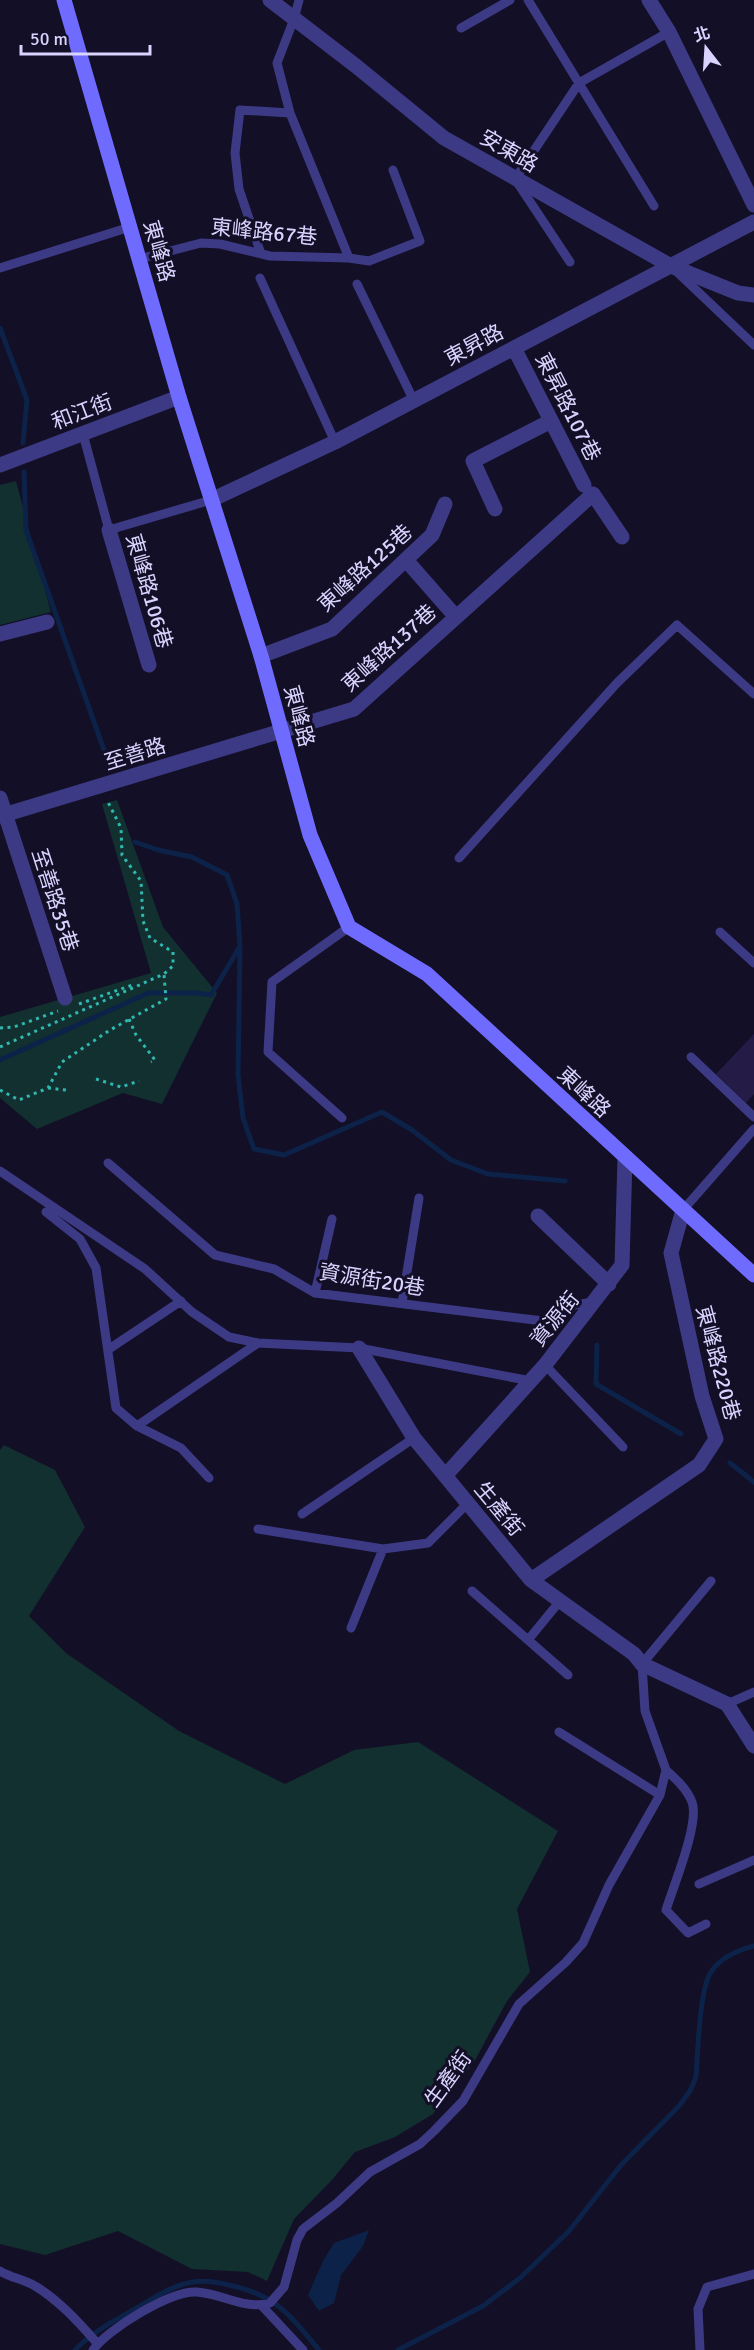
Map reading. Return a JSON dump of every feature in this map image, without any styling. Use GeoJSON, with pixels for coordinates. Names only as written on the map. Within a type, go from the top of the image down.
{"type":"FeatureCollection","features":[{"type":"Feature","properties":{"kind":"main road","name":"東峰路"},"geometry":{"type":"LineString","coordinates":[[64,0],[179,397],[261,656],[310,835],[349,927],[427,974],[754,1275]]}},
{"type":"Feature","properties":{"kind":"street","name":"安東路"},"geometry":{"type":"LineString","coordinates":[[270,0],[444,138],[671,266],[738,293],[754,296]]}},
{"type":"Feature","properties":{"kind":"street"},"geometry":{"type":"LineString","coordinates":[[649,0],[669,32],[754,205]]}},
{"type":"Feature","properties":{"kind":"street","name":"東昇路"},"geometry":{"type":"LineString","coordinates":[[211,500],[335,442],[754,222]]}},
{"type":"Feature","properties":{"kind":"street","name":"東昇路107巷"},"geometry":{"type":"LineString","coordinates":[[514,348],[589,489],[622,537]]}},
{"type":"Feature","properties":{"kind":"street","name":"和江街"},"geometry":{"type":"LineString","coordinates":[[0,465],[179,397]]}},
{"type":"Feature","properties":{"kind":"street"},"geometry":{"type":"LineString","coordinates":[[495,509],[473,461],[551,421]]}},
{"type":"Feature","properties":{"kind":"street","name":"東峰路137巷"},"geometry":{"type":"LineString","coordinates":[[281,731],[354,710],[456,617],[589,489]]}},
{"type":"Feature","properties":{"kind":"street","name":"東峰路125巷"},"geometry":{"type":"LineString","coordinates":[[261,656],[332,629],[432,536],[445,504]]}},
{"type":"Feature","properties":{"kind":"street","name":"東峰路106巷"},"geometry":{"type":"LineString","coordinates":[[109,530],[149,665]]}},
{"type":"Feature","properties":{"kind":"street","name":"東峰路137巷"},"geometry":{"type":"LineString","coordinates":[[406,560],[456,617]]}},
{"type":"Feature","properties":{"kind":"street"},"geometry":{"type":"LineString","coordinates":[[0,634],[47,622]]}},
{"type":"Feature","properties":{"kind":"street","name":"至善路"},"geometry":{"type":"LineString","coordinates":[[3,815],[281,731]]}},
{"type":"Feature","properties":{"kind":"street","name":"至善路35巷"},"geometry":{"type":"LineString","coordinates":[[0,798],[3,815],[68,1004]]}},
{"type":"Feature","properties":{"kind":"street","name":"資源街"},"geometry":{"type":"LineString","coordinates":[[445,1476],[546,1365],[622,1265],[625,1158]]}},
{"type":"Feature","properties":{"kind":"street","name":"東峰路220巷"},"geometry":{"type":"LineString","coordinates":[[531,1580],[699,1465],[716,1439],[702,1396],[671,1253],[683,1210]]}},
{"type":"Feature","properties":{"kind":"street"},"geometry":{"type":"LineString","coordinates":[[538,1216],[609,1284]]}},
{"type":"Feature","properties":{"kind":"street","name":"生產街"},"geometry":{"type":"LineString","coordinates":[[359,1348],[414,1438],[531,1580],[634,1654],[642,1664],[727,1704]]}},
{"type":"Feature","properties":{"kind":"street"},"geometry":{"type":"LineString","coordinates":[[727,1704],[754,1746]]}},
{"type":"Feature","properties":{"kind":"lane"},"geometry":{"type":"LineString","coordinates":[[299,0],[277,63],[290,113],[350,258]]}},
{"type":"Feature","properties":{"kind":"lane"},"geometry":{"type":"LineString","coordinates":[[461,28],[510,0]]}},
{"type":"Feature","properties":{"kind":"lane"},"geometry":{"type":"LineString","coordinates":[[528,0],[654,206]]}},
{"type":"Feature","properties":{"kind":"lane"},"geometry":{"type":"LineString","coordinates":[[570,262],[515,179],[579,83],[669,32]]}},
{"type":"Feature","properties":{"kind":"lane"},"geometry":{"type":"LineString","coordinates":[[261,254],[239,189],[235,153],[240,110],[290,113]]}},
{"type":"Feature","properties":{"kind":"lane","name":"東峰路67巷"},"geometry":{"type":"LineString","coordinates":[[140,259],[201,243],[220,244],[261,254],[369,261],[420,242],[393,170]]}},
{"type":"Feature","properties":{"kind":"lane"},"geometry":{"type":"LineString","coordinates":[[0,268],[130,227]]}},
{"type":"Feature","properties":{"kind":"lane"},"geometry":{"type":"LineString","coordinates":[[671,266],[754,345]]}},
{"type":"Feature","properties":{"kind":"lane"},"geometry":{"type":"LineString","coordinates":[[260,278],[335,442]]}},
{"type":"Feature","properties":{"kind":"lane"},"geometry":{"type":"LineString","coordinates":[[357,284],[414,401]]}},
{"type":"Feature","properties":{"kind":"lane","name":"東峰路106巷"},"geometry":{"type":"LineString","coordinates":[[83,434],[109,530],[211,500]]}},
{"type":"Feature","properties":{"kind":"lane"},"geometry":{"type":"LineString","coordinates":[[459,858],[617,683],[677,625],[754,694]]}},
{"type":"Feature","properties":{"kind":"lane"},"geometry":{"type":"LineString","coordinates":[[342,1118],[268,1052],[272,982],[349,927]]}},
{"type":"Feature","properties":{"kind":"lane"},"geometry":{"type":"LineString","coordinates":[[720,932],[754,963]]}},
{"type":"Feature","properties":{"kind":"lane"},"geometry":{"type":"LineString","coordinates":[[691,1057],[754,1117]]}},
{"type":"Feature","properties":{"kind":"lane"},"geometry":{"type":"LineString","coordinates":[[683,1210],[754,1129]]}},
{"type":"Feature","properties":{"kind":"lane","name":"資源街20巷"},"geometry":{"type":"LineString","coordinates":[[108,1163],[214,1255],[274,1269],[315,1293],[543,1321],[575,1305],[596,1302]]}},
{"type":"Feature","properties":{"kind":"lane"},"geometry":{"type":"LineString","coordinates":[[0,1171],[145,1269],[192,1312],[229,1337],[258,1343],[359,1348],[531,1381]]}},
{"type":"Feature","properties":{"kind":"lane"},"geometry":{"type":"LineString","coordinates":[[402,1303],[419,1198]]}},
{"type":"Feature","properties":{"kind":"lane"},"geometry":{"type":"LineString","coordinates":[[46,1212],[80,1239],[96,1268],[116,1408],[136,1426],[181,1448],[209,1478]]}},
{"type":"Feature","properties":{"kind":"lane"},"geometry":{"type":"LineString","coordinates":[[315,1293],[332,1219]]}},
{"type":"Feature","properties":{"kind":"lane"},"geometry":{"type":"LineString","coordinates":[[109,1349],[181,1301]]}},
{"type":"Feature","properties":{"kind":"lane"},"geometry":{"type":"LineString","coordinates":[[136,1426],[258,1343]]}},
{"type":"Feature","properties":{"kind":"lane"},"geometry":{"type":"LineString","coordinates":[[546,1365],[623,1447]]}},
{"type":"Feature","properties":{"kind":"lane"},"geometry":{"type":"LineString","coordinates":[[302,1514],[414,1438]]}},
{"type":"Feature","properties":{"kind":"lane"},"geometry":{"type":"LineString","coordinates":[[258,1528],[383,1549],[428,1543],[467,1504]]}},
{"type":"Feature","properties":{"kind":"lane"},"geometry":{"type":"LineString","coordinates":[[351,1628],[383,1549]]}},
{"type":"Feature","properties":{"kind":"lane"},"geometry":{"type":"LineString","coordinates":[[706,1924],[688,1933],[666,1910],[694,1823],[693,1804],[682,1785],[666,1770],[645,1711],[642,1664],[711,1581]]}},
{"type":"Feature","properties":{"kind":"lane"},"geometry":{"type":"LineString","coordinates":[[472,1591],[568,1676]]}},
{"type":"Feature","properties":{"kind":"lane"},"geometry":{"type":"LineString","coordinates":[[528,1640],[560,1601]]}},
{"type":"Feature","properties":{"kind":"lane"},"geometry":{"type":"LineString","coordinates":[[727,1704],[754,1692]]}},
{"type":"Feature","properties":{"kind":"lane"},"geometry":{"type":"LineString","coordinates":[[559,1732],[660,1795]]}},
{"type":"Feature","properties":{"kind":"lane","name":"生產街"},"geometry":{"type":"LineString","coordinates":[[262,2306],[270,2303],[284,2287],[297,2240],[303,2229],[337,2203],[370,2172],[420,2144],[463,2101],[519,2004],[566,1962],[583,1943],[609,1886],[660,1795],[666,1770]]}},
{"type":"Feature","properties":{"kind":"lane"},"geometry":{"type":"LineString","coordinates":[[699,1884],[754,1860]]}},
{"type":"Feature","properties":{"kind":"lane"},"geometry":{"type":"LineString","coordinates":[[0,2271],[34,2284],[48,2295],[81,2324],[95,2347],[116,2328],[166,2299],[196,2292],[252,2306],[262,2306],[303,2350]]}},
{"type":"Feature","properties":{"kind":"lane"},"geometry":{"type":"LineString","coordinates":[[700,2350],[698,2309],[707,2287],[754,2274]]}},
{"type":"Feature","properties":{"kind":"path"},"geometry":{"type":"LineString","coordinates":[[0,1047],[164,974],[173,966],[173,952],[150,938],[143,921],[141,881],[122,855],[121,828],[99,786]]}},
{"type":"Feature","properties":{"kind":"path"},"geometry":{"type":"LineString","coordinates":[[48,1088],[62,1062],[129,1019],[166,999],[164,974]]}},
{"type":"Feature","properties":{"kind":"path"},"geometry":{"type":"LineString","coordinates":[[0,1028],[14,1027],[68,1004],[164,974]]}},
{"type":"Feature","properties":{"kind":"path"},"geometry":{"type":"LineString","coordinates":[[129,1019],[136,1035],[155,1060],[151,1062]]}},
{"type":"Feature","properties":{"kind":"path"},"geometry":{"type":"LineString","coordinates":[[96,1079],[121,1087],[139,1081]]}},
{"type":"Feature","properties":{"kind":"path"},"geometry":{"type":"LineString","coordinates":[[0,1090],[19,1100],[48,1088],[66,1090]]}},
{"type":"Feature","properties":{"kind":"green space"},"geometry":{"type":"Polygon","coordinates":[[[16,481],[51,612],[0,625],[0,485],[16,481]]]}},
{"type":"Feature","properties":{"kind":"green space"},"geometry":{"type":"Polygon","coordinates":[[[117,800],[163,927],[217,993],[162,1104],[123,1093],[37,1129],[0,1098],[0,1017],[151,973],[102,804],[117,800]]]}},
{"type":"Feature","properties":{"kind":"green space"},"geometry":{"type":"Polygon","coordinates":[[[4,1445],[55,1470],[85,1527],[29,1616],[66,1653],[179,1731],[285,1784],[354,1750],[418,1742],[558,1831],[517,1909],[530,1972],[507,2001],[474,2062],[433,2114],[395,2137],[355,2152],[294,2219],[267,2281],[248,2272],[192,2269],[118,2231],[45,2255],[0,2244],[0,1450],[4,1445]]]}},
{"type":"Feature","properties":{"kind":"water"},"geometry":{"type":"Polygon","coordinates":[[[369,2230],[363,2246],[341,2275],[334,2303],[319,2311],[308,2295],[334,2243],[369,2230]]]}},
{"type":"Feature","properties":{"kind":"building"},"geometry":{"type":"Polygon","coordinates":[[[754,1034],[754,1094],[746,1103],[716,1074],[754,1034]]]}},
{"type":"Feature","properties":{"kind":"waterway"},"geometry":{"type":"LineString","coordinates":[[0,328],[27,400],[23,443]]}},
{"type":"Feature","properties":{"kind":"waterway"},"geometry":{"type":"LineString","coordinates":[[24,472],[26,530],[110,767]]}},
{"type":"Feature","properties":{"kind":"waterway"},"geometry":{"type":"LineString","coordinates":[[135,842],[158,850],[192,857],[227,875],[237,904],[240,946],[238,1075],[243,1118],[254,1149],[284,1155],[382,1112],[412,1130],[451,1160],[488,1174],[565,1181]]}},
{"type":"Feature","properties":{"kind":"waterway"},"geometry":{"type":"LineString","coordinates":[[0,1060],[148,993],[211,995],[239,948]]}},
{"type":"Feature","properties":{"kind":"waterway"},"geometry":{"type":"LineString","coordinates":[[597,1345],[596,1384],[681,1434]]}},
{"type":"Feature","properties":{"kind":"waterway"},"geometry":{"type":"LineString","coordinates":[[730,1463],[754,1482]]}},
{"type":"Feature","properties":{"kind":"waterway"},"geometry":{"type":"LineString","coordinates":[[398,2350],[483,2306],[520,2278],[569,2231],[622,2164],[679,2106],[690,2091],[696,2077],[698,2038],[707,1981],[715,1967],[725,1959],[736,1952],[754,1946]]}},
{"type":"Feature","properties":{"kind":"waterway"},"geometry":{"type":"LineString","coordinates":[[75,2350],[104,2327],[158,2295],[177,2286],[201,2281],[218,2282],[245,2289],[270,2300],[290,2316],[319,2350]]}}]}
